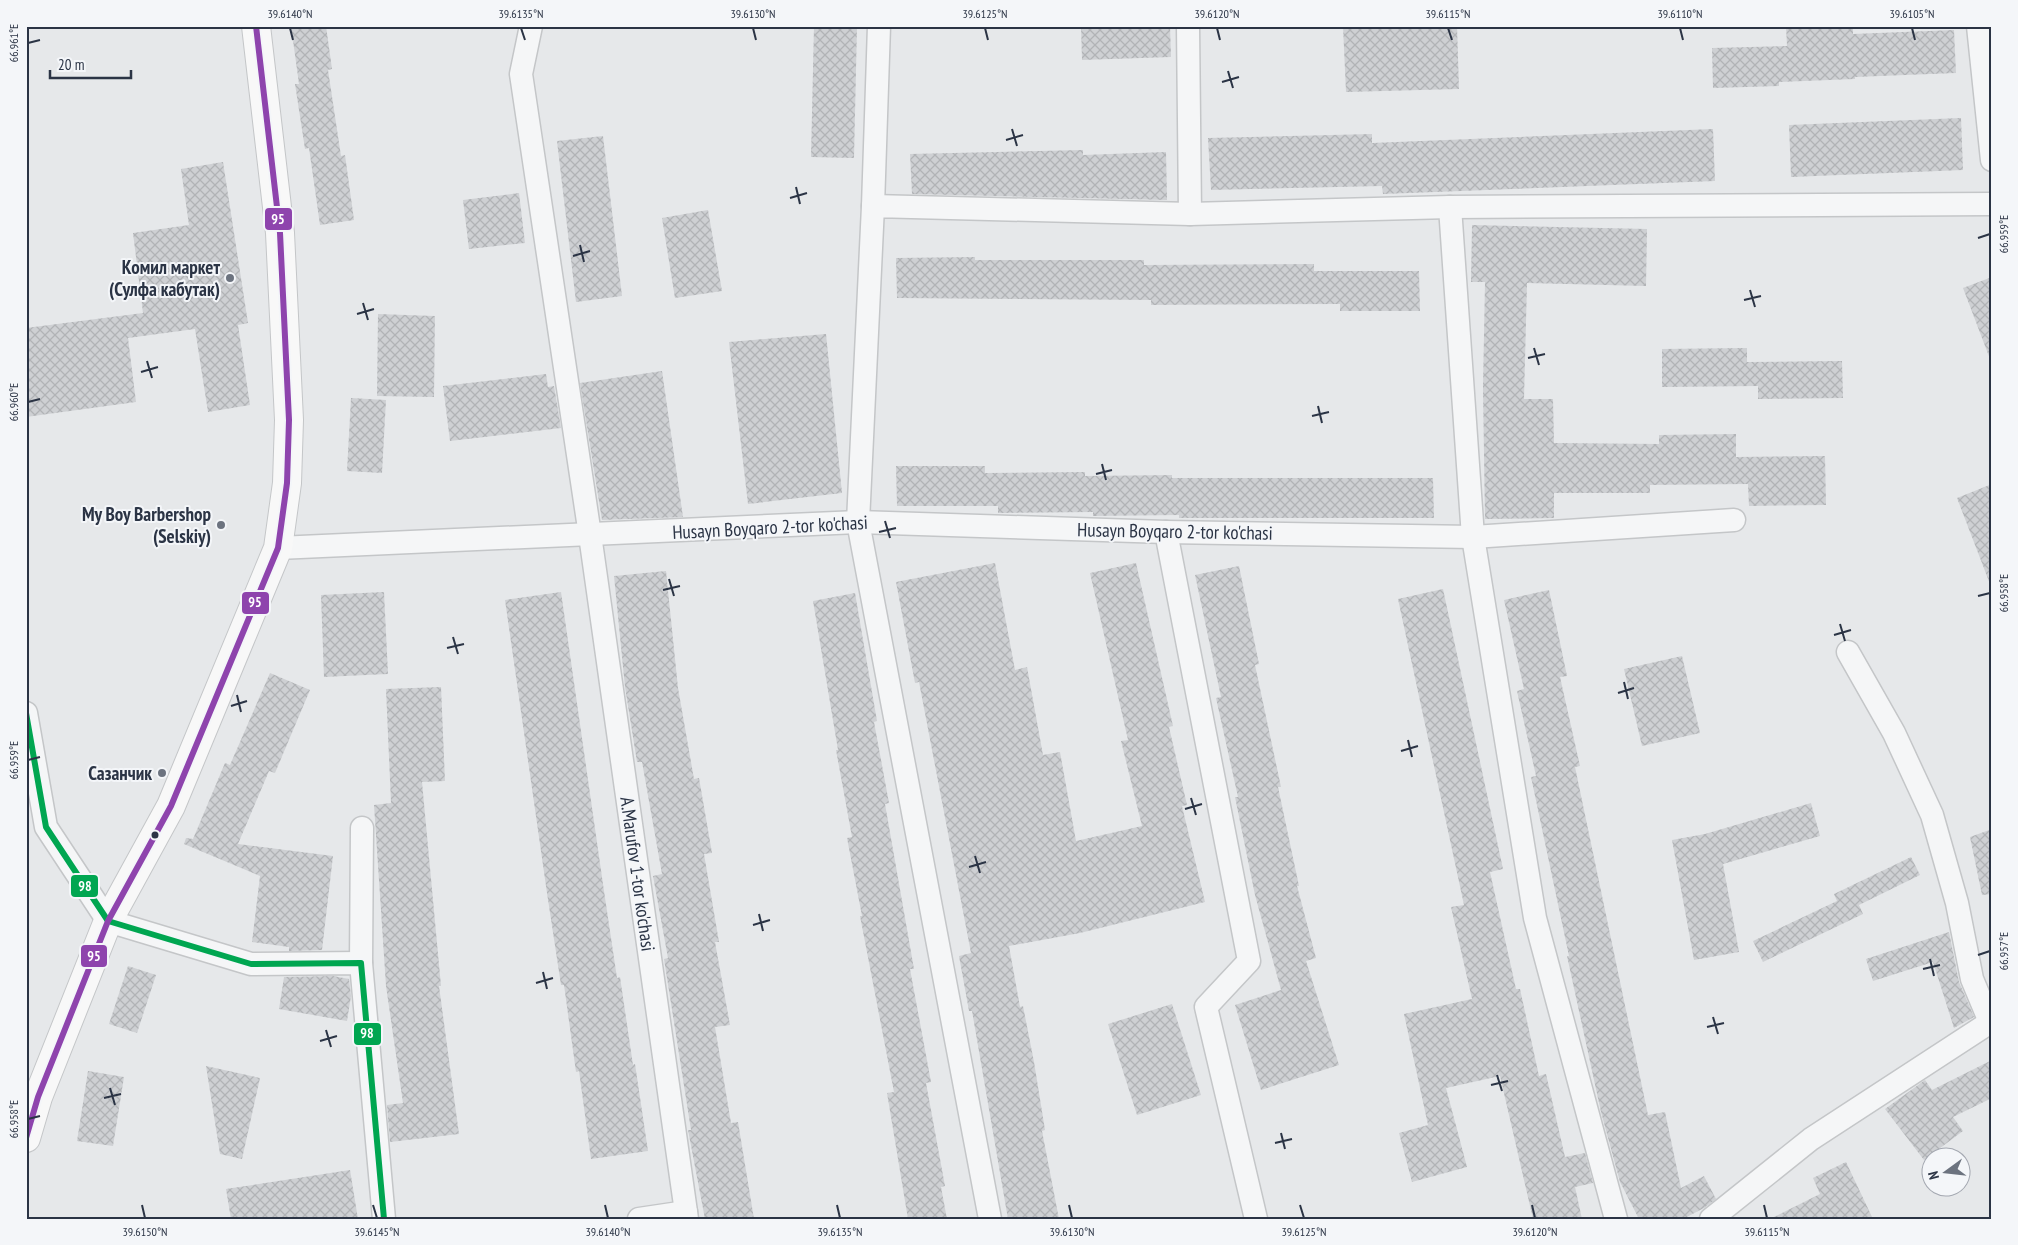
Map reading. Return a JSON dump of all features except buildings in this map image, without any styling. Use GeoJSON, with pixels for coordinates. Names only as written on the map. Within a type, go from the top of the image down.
{"type":"FeatureCollection","features":[{"type":"Feature","properties":{"kind":"main road"},"geometry":{"type":"LineString","coordinates":[[26,1138],[38,1097],[108,921],[171,806],[278,548],[288,483],[289,420],[280,232],[256,26]]}},
{"type":"Feature","properties":{"kind":"street","name":"A.Marufov 1-tor ko'chasi"},"geometry":{"type":"LineString","coordinates":[[531,26],[521,74],[590,536],[687,1215],[639,1219]]}},
{"type":"Feature","properties":{"kind":"street"},"geometry":{"type":"LineString","coordinates":[[879,26],[873,206],[858,522],[990,1219]]}},
{"type":"Feature","properties":{"kind":"street"},"geometry":{"type":"LineString","coordinates":[[1188,26],[1190,214]]}},
{"type":"Feature","properties":{"kind":"street"},"geometry":{"type":"LineString","coordinates":[[1978,26],[1992,160]]}},
{"type":"Feature","properties":{"kind":"street"},"geometry":{"type":"LineString","coordinates":[[873,206],[1190,214],[1450,208],[1992,204]]}},
{"type":"Feature","properties":{"kind":"street"},"geometry":{"type":"LineString","coordinates":[[1450,208],[1473,537],[1535,918],[1616,1219]]}},
{"type":"Feature","properties":{"kind":"street","name":"Husayn Boyqaro 2-tor ko'chasi"},"geometry":{"type":"LineString","coordinates":[[278,548],[590,536],[858,522],[1166,532],[1473,537],[1734,520]]}},
{"type":"Feature","properties":{"kind":"street"},"geometry":{"type":"LineString","coordinates":[[1166,532],[1249,960],[1206,1007],[1256,1219]]}},
{"type":"Feature","properties":{"kind":"street"},"geometry":{"type":"LineString","coordinates":[[1711,1219],[1811,1139],[1991,1022],[1972,979],[1957,903],[1932,815],[1894,734],[1848,652]]}},
{"type":"Feature","properties":{"kind":"street"},"geometry":{"type":"LineString","coordinates":[[26,713],[46,827],[108,921],[251,964],[361,963]]}},
{"type":"Feature","properties":{"kind":"street"},"geometry":{"type":"LineString","coordinates":[[362,828],[361,963],[384,1219]]}},
{"type":"Feature","properties":{"kind":"transit line","name":"95"},"geometry":{"type":"LineString","coordinates":[[26,1138],[38,1097],[108,921],[171,806],[278,548],[287,483],[289,420],[280,233],[256,26]]}},
{"type":"Feature","properties":{"kind":"transit line","name":"98"},"geometry":{"type":"LineString","coordinates":[[26,713],[46,827],[108,921],[251,964],[361,963],[384,1219]]}},
{"type":"Feature","properties":{"kind":"place","name":"Комил маркет (Сулфа кабутак)"},"geometry":{"type":"Point","coordinates":[230,278]}},
{"type":"Feature","properties":{"kind":"place","name":"My Boy Barbershop (Selskiy)"},"geometry":{"type":"Point","coordinates":[221,525]}},
{"type":"Feature","properties":{"kind":"place","name":"Сазанчик"},"geometry":{"type":"Point","coordinates":[162,773]}}]}
